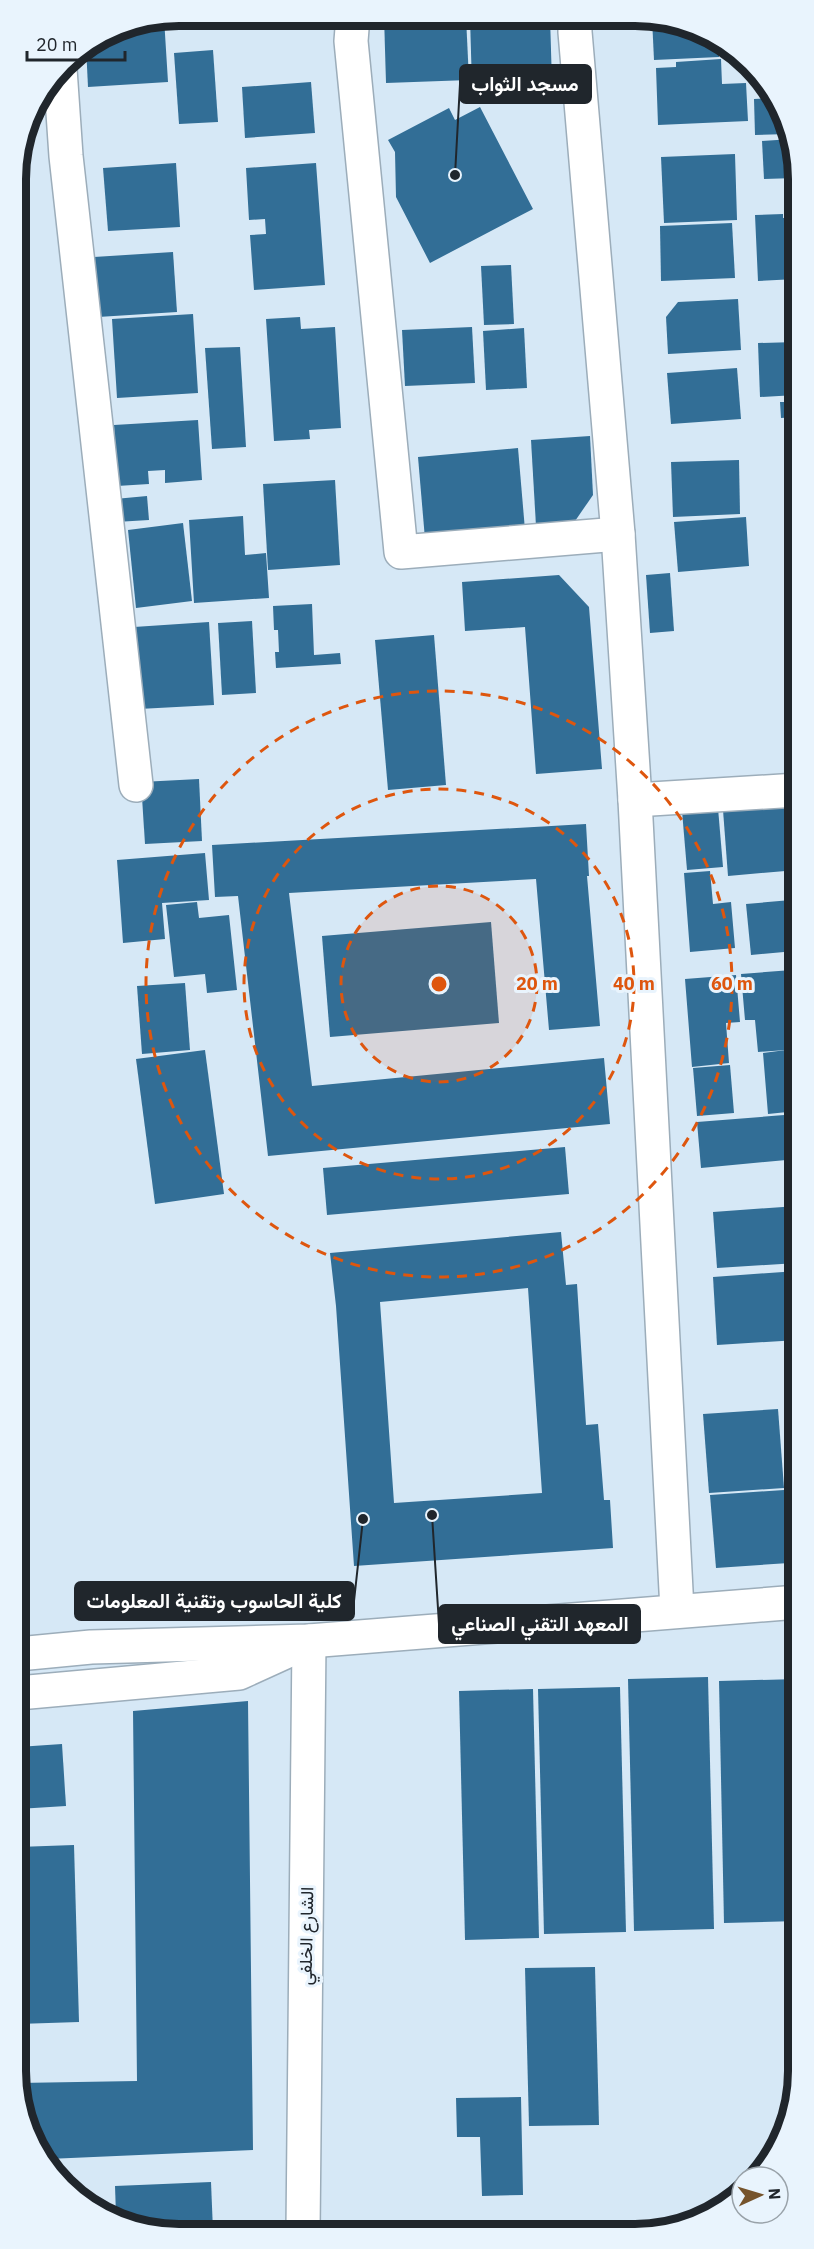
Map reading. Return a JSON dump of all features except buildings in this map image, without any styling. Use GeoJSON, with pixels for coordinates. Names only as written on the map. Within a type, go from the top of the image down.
{"type":"FeatureCollection","features":[{"type":"Feature","properties":{"kind":"street"},"geometry":{"type":"LineString","coordinates":[[352,26],[351,41],[401,552],[618,534]]}},
{"type":"Feature","properties":{"kind":"street"},"geometry":{"type":"LineString","coordinates":[[574,26],[618,534],[635,800],[677,1610]]}},
{"type":"Feature","properties":{"kind":"street"},"geometry":{"type":"LineString","coordinates":[[61,80],[68,168],[136,785]]}},
{"type":"Feature","properties":{"kind":"street"},"geometry":{"type":"LineString","coordinates":[[635,800],[788,791]]}},
{"type":"Feature","properties":{"kind":"street"},"geometry":{"type":"LineString","coordinates":[[26,1653],[92,1647],[309,1641],[788,1603]]}},
{"type":"Feature","properties":{"kind":"street"},"geometry":{"type":"LineString","coordinates":[[26,1691],[239,1673],[309,1641]]}},
{"type":"Feature","properties":{"kind":"street","name":"الشارع الخلفي"},"geometry":{"type":"LineString","coordinates":[[303,2224],[309,1641]]}},
{"type":"Feature","properties":{"kind":"street"},"geometry":{"type":"LineString","coordinates":[[92,1647],[98,1686]]}},
{"type":"Feature","properties":{"kind":"place","name":"مسجد الثواب"},"geometry":{"type":"Point","coordinates":[455,175]}},
{"type":"Feature","properties":{"kind":"place","name":"المعهد التقني الصناعي"},"geometry":{"type":"Point","coordinates":[432,1515]}},
{"type":"Feature","properties":{"kind":"place","name":"كلية الحاسوب وتقنية المعلومات"},"geometry":{"type":"Point","coordinates":[363,1519]}}]}
